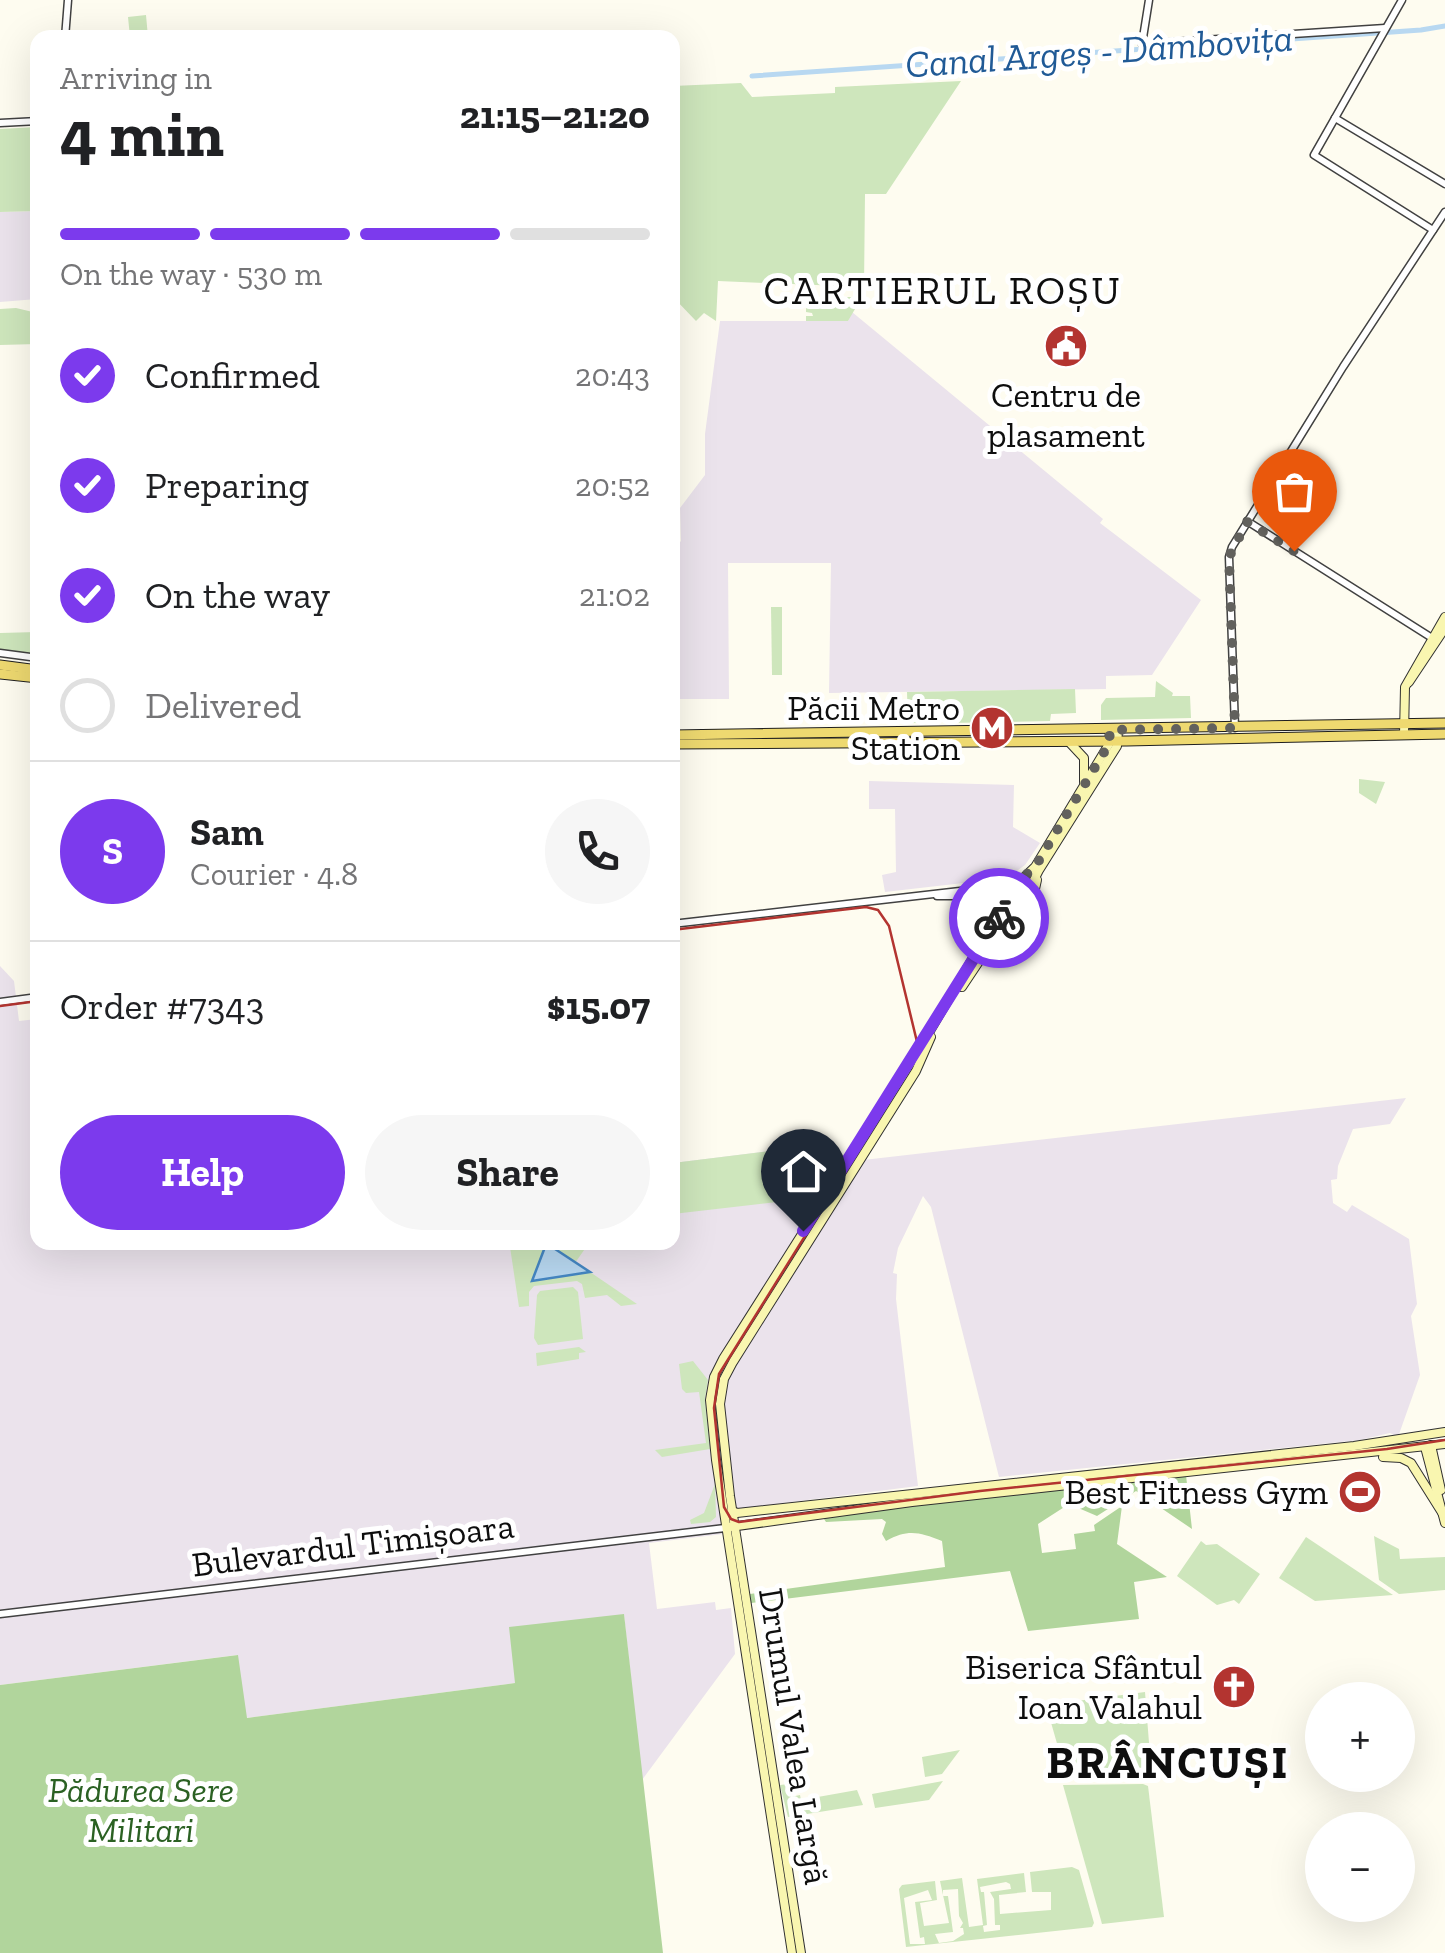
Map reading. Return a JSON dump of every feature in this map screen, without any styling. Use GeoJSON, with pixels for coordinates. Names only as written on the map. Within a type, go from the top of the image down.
{"type":"FeatureCollection","features":[{"type":"Feature","properties":{"kind":"main road"},"geometry":{"type":"LineString","coordinates":[[1404,730],[1406,685],[1445,617]]}},
{"type":"Feature","properties":{"kind":"main road"},"geometry":{"type":"LineString","coordinates":[[1434,640],[1445,628]]}},
{"type":"Feature","properties":{"kind":"main road"},"geometry":{"type":"LineString","coordinates":[[0,665],[30,669]]}},
{"type":"Feature","properties":{"kind":"main road"},"geometry":{"type":"LineString","coordinates":[[0,674],[30,677]]}},
{"type":"Feature","properties":{"kind":"main road"},"geometry":{"type":"LineString","coordinates":[[680,735],[1114,735],[1404,730],[1445,723]]}},
{"type":"Feature","properties":{"kind":"main road"},"geometry":{"type":"LineString","coordinates":[[680,744],[1063,739],[1235,728],[1445,734]]}},
{"type":"Feature","properties":{"kind":"main road"},"geometry":{"type":"LineString","coordinates":[[789,1263],[1003,911],[1014,885],[1035,867],[1114,735]]}},
{"type":"Feature","properties":{"kind":"main road"},"geometry":{"type":"LineString","coordinates":[[789,1263],[916,1070],[931,1038],[998,930],[1026,895],[1114,735]]}},
{"type":"Feature","properties":{"kind":"main road"},"geometry":{"type":"LineString","coordinates":[[1063,739],[1083,754],[1084,786]]}},
{"type":"Feature","properties":{"kind":"main road"},"geometry":{"type":"LineString","coordinates":[[998,930],[1015,914],[1028,913],[1039,870]]}},
{"type":"Feature","properties":{"kind":"main road"},"geometry":{"type":"LineString","coordinates":[[1014,885],[1024,888],[1026,895]]}},
{"type":"Feature","properties":{"kind":"main road"},"geometry":{"type":"LineString","coordinates":[[1008,896],[1018,903]]}},
{"type":"Feature","properties":{"kind":"main road","name":"Drumul Valea Largă"},"geometry":{"type":"LineString","coordinates":[[789,1263],[728,1371],[715,1408],[792,1953]]}},
{"type":"Feature","properties":{"kind":"main road"},"geometry":{"type":"LineString","coordinates":[[1353,1456],[1445,1432]]}},
{"type":"Feature","properties":{"kind":"main road"},"geometry":{"type":"LineString","coordinates":[[1425,1437],[1444,1519]]}},
{"type":"Feature","properties":{"kind":"main road"},"geometry":{"type":"LineString","coordinates":[[731,1519],[804,1515],[1083,1479],[1445,1444]]}},
{"type":"Feature","properties":{"kind":"main road"},"geometry":{"type":"LineString","coordinates":[[1428,1448],[1438,1472],[1444,1519]]}},
{"type":"Feature","properties":{"kind":"main road"},"geometry":{"type":"LineString","coordinates":[[1438,1472],[1445,1455]]}},
{"type":"Feature","properties":{"kind":"main road"},"geometry":{"type":"LineString","coordinates":[[1083,1479],[1353,1456],[1406,1460],[1444,1519]]}},
{"type":"Feature","properties":{"kind":"main road","name":"Drumul Valea Largă"},"geometry":{"type":"LineString","coordinates":[[774,1811],[800,1953]]}},
{"type":"Feature","properties":{"kind":"street"},"geometry":{"type":"LineString","coordinates":[[66,30],[68,0]]}},
{"type":"Feature","properties":{"kind":"street"},"geometry":{"type":"LineString","coordinates":[[1148,0],[1142,44],[1386,28]]}},
{"type":"Feature","properties":{"kind":"street"},"geometry":{"type":"LineString","coordinates":[[1402,0],[1314,155],[1434,230]]}},
{"type":"Feature","properties":{"kind":"street"},"geometry":{"type":"LineString","coordinates":[[1335,118],[1445,184]]}},
{"type":"Feature","properties":{"kind":"street"},"geometry":{"type":"LineString","coordinates":[[0,123],[30,121]]}},
{"type":"Feature","properties":{"kind":"street"},"geometry":{"type":"LineString","coordinates":[[1235,728],[1229,557],[1343,366],[1445,212]]}},
{"type":"Feature","properties":{"kind":"street"},"geometry":{"type":"LineString","coordinates":[[1247,522],[1434,640]]}},
{"type":"Feature","properties":{"kind":"street"},"geometry":{"type":"LineString","coordinates":[[0,653],[30,657]]}},
{"type":"Feature","properties":{"kind":"street"},"geometry":{"type":"LineString","coordinates":[[680,923],[1014,885]]}},
{"type":"Feature","properties":{"kind":"street"},"geometry":{"type":"LineString","coordinates":[[926,895],[1008,896]]}},
{"type":"Feature","properties":{"kind":"street"},"geometry":{"type":"LineString","coordinates":[[983,895],[998,901],[1003,911]]}},
{"type":"Feature","properties":{"kind":"street"},"geometry":{"type":"LineString","coordinates":[[0,1002],[30,998]]}},
{"type":"Feature","properties":{"kind":"street","name":"Bulevardul Timișoara"},"geometry":{"type":"LineString","coordinates":[[0,1614],[713,1530],[731,1519]]}},
{"type":"Feature","properties":{"kind":"shaded area"},"geometry":{"type":"Polygon","coordinates":[[[30,211],[30,300],[0,302],[0,212],[30,211]]]}},
{"type":"Feature","properties":{"kind":"shaded area"},"geometry":{"type":"Polygon","coordinates":[[[852,312],[1103,519],[1100,523],[1201,600],[1152,675],[1106,676],[1106,689],[829,693],[831,563],[728,563],[729,699],[680,699],[680,508],[705,475],[705,434],[720,321],[848,321],[852,312]]]}},
{"type":"Feature","properties":{"kind":"shaded area"},"geometry":{"type":"Polygon","coordinates":[[[869,781],[1014,785],[1013,827],[1040,843],[1025,865],[1007,878],[885,892],[882,875],[896,872],[895,809],[869,809],[869,781]]]}},
{"type":"Feature","properties":{"kind":"shaded area"},"geometry":{"type":"Polygon","coordinates":[[[0,966],[14,981],[19,1021],[30,1020],[30,1250],[680,1250],[680,1162],[802,1147],[811,1166],[1406,1098],[1390,1124],[1353,1129],[1338,1166],[1337,1179],[1331,1180],[1333,1203],[1347,1212],[1352,1205],[1409,1239],[1417,1304],[1411,1316],[1420,1375],[1398,1437],[1390,1433],[1360,1440],[999,1477],[931,1207],[923,1196],[898,1248],[893,1273],[897,1274],[896,1299],[918,1486],[721,1511],[723,1534],[649,1543],[657,1609],[715,1602],[716,1610],[731,1608],[735,1654],[642,1780],[624,1615],[516,1683],[246,1718],[237,1655],[0,1685],[0,966]]]}},
{"type":"Feature","properties":{"kind":"green space"},"geometry":{"type":"Polygon","coordinates":[[[146,15],[147,30],[129,30],[128,17],[146,15]]]}},
{"type":"Feature","properties":{"kind":"green space"},"geometry":{"type":"Polygon","coordinates":[[[961,81],[886,194],[865,194],[864,287],[718,281],[716,321],[704,313],[696,321],[680,304],[680,86],[741,83],[752,97],[835,93],[835,87],[961,81]]]}},
{"type":"Feature","properties":{"kind":"green space"},"geometry":{"type":"Polygon","coordinates":[[[30,127],[30,211],[0,212],[0,129],[30,127]]]}},
{"type":"Feature","properties":{"kind":"green space"},"geometry":{"type":"Polygon","coordinates":[[[812,297],[862,297],[848,321],[806,321],[806,316],[813,316],[806,312],[806,301],[812,297]]]}},
{"type":"Feature","properties":{"kind":"green space"},"geometry":{"type":"Polygon","coordinates":[[[0,309],[30,311],[30,344],[0,345],[0,309]]]}},
{"type":"Feature","properties":{"kind":"green space"},"geometry":{"type":"Polygon","coordinates":[[[771,607],[782,607],[782,675],[772,675],[771,607]]]}},
{"type":"Feature","properties":{"kind":"green space"},"geometry":{"type":"Polygon","coordinates":[[[30,632],[30,655],[0,651],[0,633],[30,632]]]}},
{"type":"Feature","properties":{"kind":"green space"},"geometry":{"type":"Polygon","coordinates":[[[1156,681],[1172,696],[1190,696],[1191,718],[1101,720],[1101,705],[1106,698],[1155,697],[1156,681]]]}},
{"type":"Feature","properties":{"kind":"green space"},"geometry":{"type":"Polygon","coordinates":[[[1075,689],[1076,713],[1051,714],[1050,721],[949,723],[949,714],[930,715],[930,723],[908,723],[907,692],[1075,689]]]}},
{"type":"Feature","properties":{"kind":"green space"},"geometry":{"type":"Polygon","coordinates":[[[1359,779],[1385,782],[1376,804],[1359,793],[1359,779]]]}},
{"type":"Feature","properties":{"kind":"green space"},"geometry":{"type":"Polygon","coordinates":[[[802,1147],[810,1166],[840,1162],[819,1197],[680,1213],[680,1162],[802,1147]]]}},
{"type":"Feature","properties":{"kind":"green space"},"geometry":{"type":"Polygon","coordinates":[[[510,1250],[548,1250],[532,1281],[590,1272],[637,1304],[621,1306],[607,1295],[585,1298],[582,1284],[577,1281],[534,1286],[529,1292],[529,1306],[519,1307],[510,1250]]]}},
{"type":"Feature","properties":{"kind":"green space"},"geometry":{"type":"Polygon","coordinates":[[[557,1250],[584,1250],[575,1263],[557,1250]]]}},
{"type":"Feature","properties":{"kind":"green space"},"geometry":{"type":"Polygon","coordinates":[[[573,1287],[578,1292],[583,1339],[538,1345],[534,1338],[537,1295],[540,1291],[573,1287]]]}},
{"type":"Feature","properties":{"kind":"green space"},"geometry":{"type":"Polygon","coordinates":[[[579,1347],[586,1352],[579,1353],[579,1359],[537,1366],[536,1353],[579,1347]]]}},
{"type":"Feature","properties":{"kind":"green space"},"geometry":{"type":"Polygon","coordinates":[[[693,1361],[708,1380],[705,1399],[710,1449],[662,1457],[655,1450],[706,1443],[699,1392],[686,1393],[682,1389],[679,1364],[693,1361]]]}},
{"type":"Feature","properties":{"kind":"green space"},"geometry":{"type":"Polygon","coordinates":[[[1186,1475],[1192,1529],[1136,1491],[1097,1516],[1069,1504],[1038,1524],[1042,1553],[1076,1549],[1074,1534],[1095,1531],[1094,1525],[1122,1506],[1117,1544],[1167,1577],[1134,1582],[1139,1619],[1028,1631],[1010,1571],[751,1603],[750,1594],[945,1567],[942,1541],[914,1533],[886,1541],[882,1534],[886,1522],[882,1519],[826,1522],[822,1516],[1186,1475]]]}},
{"type":"Feature","properties":{"kind":"green space"},"geometry":{"type":"Polygon","coordinates":[[[715,1484],[716,1517],[710,1522],[691,1524],[690,1520],[704,1513],[715,1484]]]}},
{"type":"Feature","properties":{"kind":"green space"},"geometry":{"type":"Polygon","coordinates":[[[1374,1536],[1399,1549],[1400,1559],[1445,1557],[1445,1590],[1399,1594],[1379,1580],[1374,1536]]]}},
{"type":"Feature","properties":{"kind":"green space"},"geometry":{"type":"Polygon","coordinates":[[[1306,1537],[1393,1595],[1315,1601],[1279,1578],[1306,1537]]]}},
{"type":"Feature","properties":{"kind":"green space"},"geometry":{"type":"Polygon","coordinates":[[[1201,1541],[1206,1545],[1217,1544],[1260,1574],[1239,1604],[1234,1600],[1217,1605],[1177,1576],[1201,1541]]]}},
{"type":"Feature","properties":{"kind":"green space","name":"Pădurea Sere Militari"},"geometry":{"type":"Polygon","coordinates":[[[624,1614],[663,1953],[0,1953],[0,1685],[238,1655],[247,1718],[515,1683],[509,1627],[624,1614]]]}},
{"type":"Feature","properties":{"kind":"green space"},"geometry":{"type":"Polygon","coordinates":[[[1145,1692],[1151,1768],[1113,1767],[1113,1771],[1066,1775],[1046,1705],[1145,1692]]]}},
{"type":"Feature","properties":{"kind":"green space"},"geometry":{"type":"Polygon","coordinates":[[[960,1750],[942,1774],[925,1777],[922,1757],[960,1750]]]}},
{"type":"Feature","properties":{"kind":"green space"},"geometry":{"type":"Polygon","coordinates":[[[943,1781],[929,1800],[875,1808],[872,1794],[943,1781]]]}},
{"type":"Feature","properties":{"kind":"green space"},"geometry":{"type":"Polygon","coordinates":[[[789,1784],[791,1797],[800,1795],[801,1800],[857,1790],[863,1805],[788,1817],[780,1785],[789,1784]]]}},
{"type":"Feature","properties":{"kind":"green space"},"geometry":{"type":"Polygon","coordinates":[[[1063,1785],[1148,1786],[1164,1917],[1102,1924],[1063,1785]]]}},
{"type":"Feature","properties":{"kind":"green space"},"geometry":{"type":"Polygon","coordinates":[[[1072,1867],[1079,1870],[1092,1927],[906,1947],[899,1889],[902,1885],[935,1881],[937,1900],[920,1903],[924,1926],[949,1923],[943,1896],[948,1896],[953,1932],[935,1934],[939,1943],[964,1934],[960,1928],[963,1923],[958,1889],[943,1890],[943,1895],[940,1881],[962,1878],[969,1927],[983,1925],[977,1879],[1024,1873],[1026,1892],[999,1895],[1000,1914],[1051,1910],[1051,1892],[1032,1892],[1030,1872],[1072,1867]],[[1006,1882],[980,1887],[984,1892],[987,1925],[983,1926],[984,1932],[1000,1930],[1000,1925],[995,1925],[990,1892],[1011,1889],[1006,1882]],[[928,1890],[904,1898],[910,1944],[925,1944],[924,1937],[920,1938],[915,1902],[932,1900],[928,1890]]]}},
{"type":"Feature","properties":{"kind":"water"},"geometry":{"type":"Polygon","coordinates":[[[544,1250],[557,1250],[590,1272],[532,1281],[544,1250]]]}},
{"type":"Feature","properties":{"kind":"waterway","name":"Canal Argeș - Dâmbovița"},"geometry":{"type":"LineString","coordinates":[[752,76],[1445,26]]}},
{"type":"Feature","properties":{"kind":"tram line"},"geometry":{"type":"LineString","coordinates":[[680,929],[866,907],[878,910],[889,926],[918,1046],[916,1058],[719,1374],[714,1408],[724,1507],[731,1519],[739,1522],[1445,1440]]}},
{"type":"Feature","properties":{"kind":"tram line"},"geometry":{"type":"LineString","coordinates":[[0,1006],[30,1002]]}},
{"type":"Feature","properties":{"kind":"way so far"},"geometry":{"type":"LineString","coordinates":[[999,918],[1010,889],[1035,867],[1109,744],[1110,730],[1235,728],[1230,552],[1247,522],[1294,551]]}},
{"type":"Feature","properties":{"kind":"place","name":"Centru de plasament"},"geometry":{"type":"Point","coordinates":[1066,346]}},
{"type":"Feature","properties":{"kind":"place","name":"Păcii Metro Station"},"geometry":{"type":"Point","coordinates":[992,728]}},
{"type":"Feature","properties":{"kind":"place","name":"Best Fitness Gym"},"geometry":{"type":"Point","coordinates":[1360,1492]}},
{"type":"Feature","properties":{"kind":"place","name":"Biserica Sfântul Ioan Valahul"},"geometry":{"type":"Point","coordinates":[1234,1687]}},
{"type":"Feature","properties":{"kind":"district","name":"CARTIERUL ROȘU"},"geometry":{"type":"Point","coordinates":[943,290]}},
{"type":"Feature","properties":{"kind":"district","name":"BRÂNCUȘI"},"geometry":{"type":"Point","coordinates":[1168,1762]}},
{"type":"Feature","properties":{"kind":"route"},"geometry":{"type":"LineString","coordinates":[[803,1231],[999,918]]}}]}
